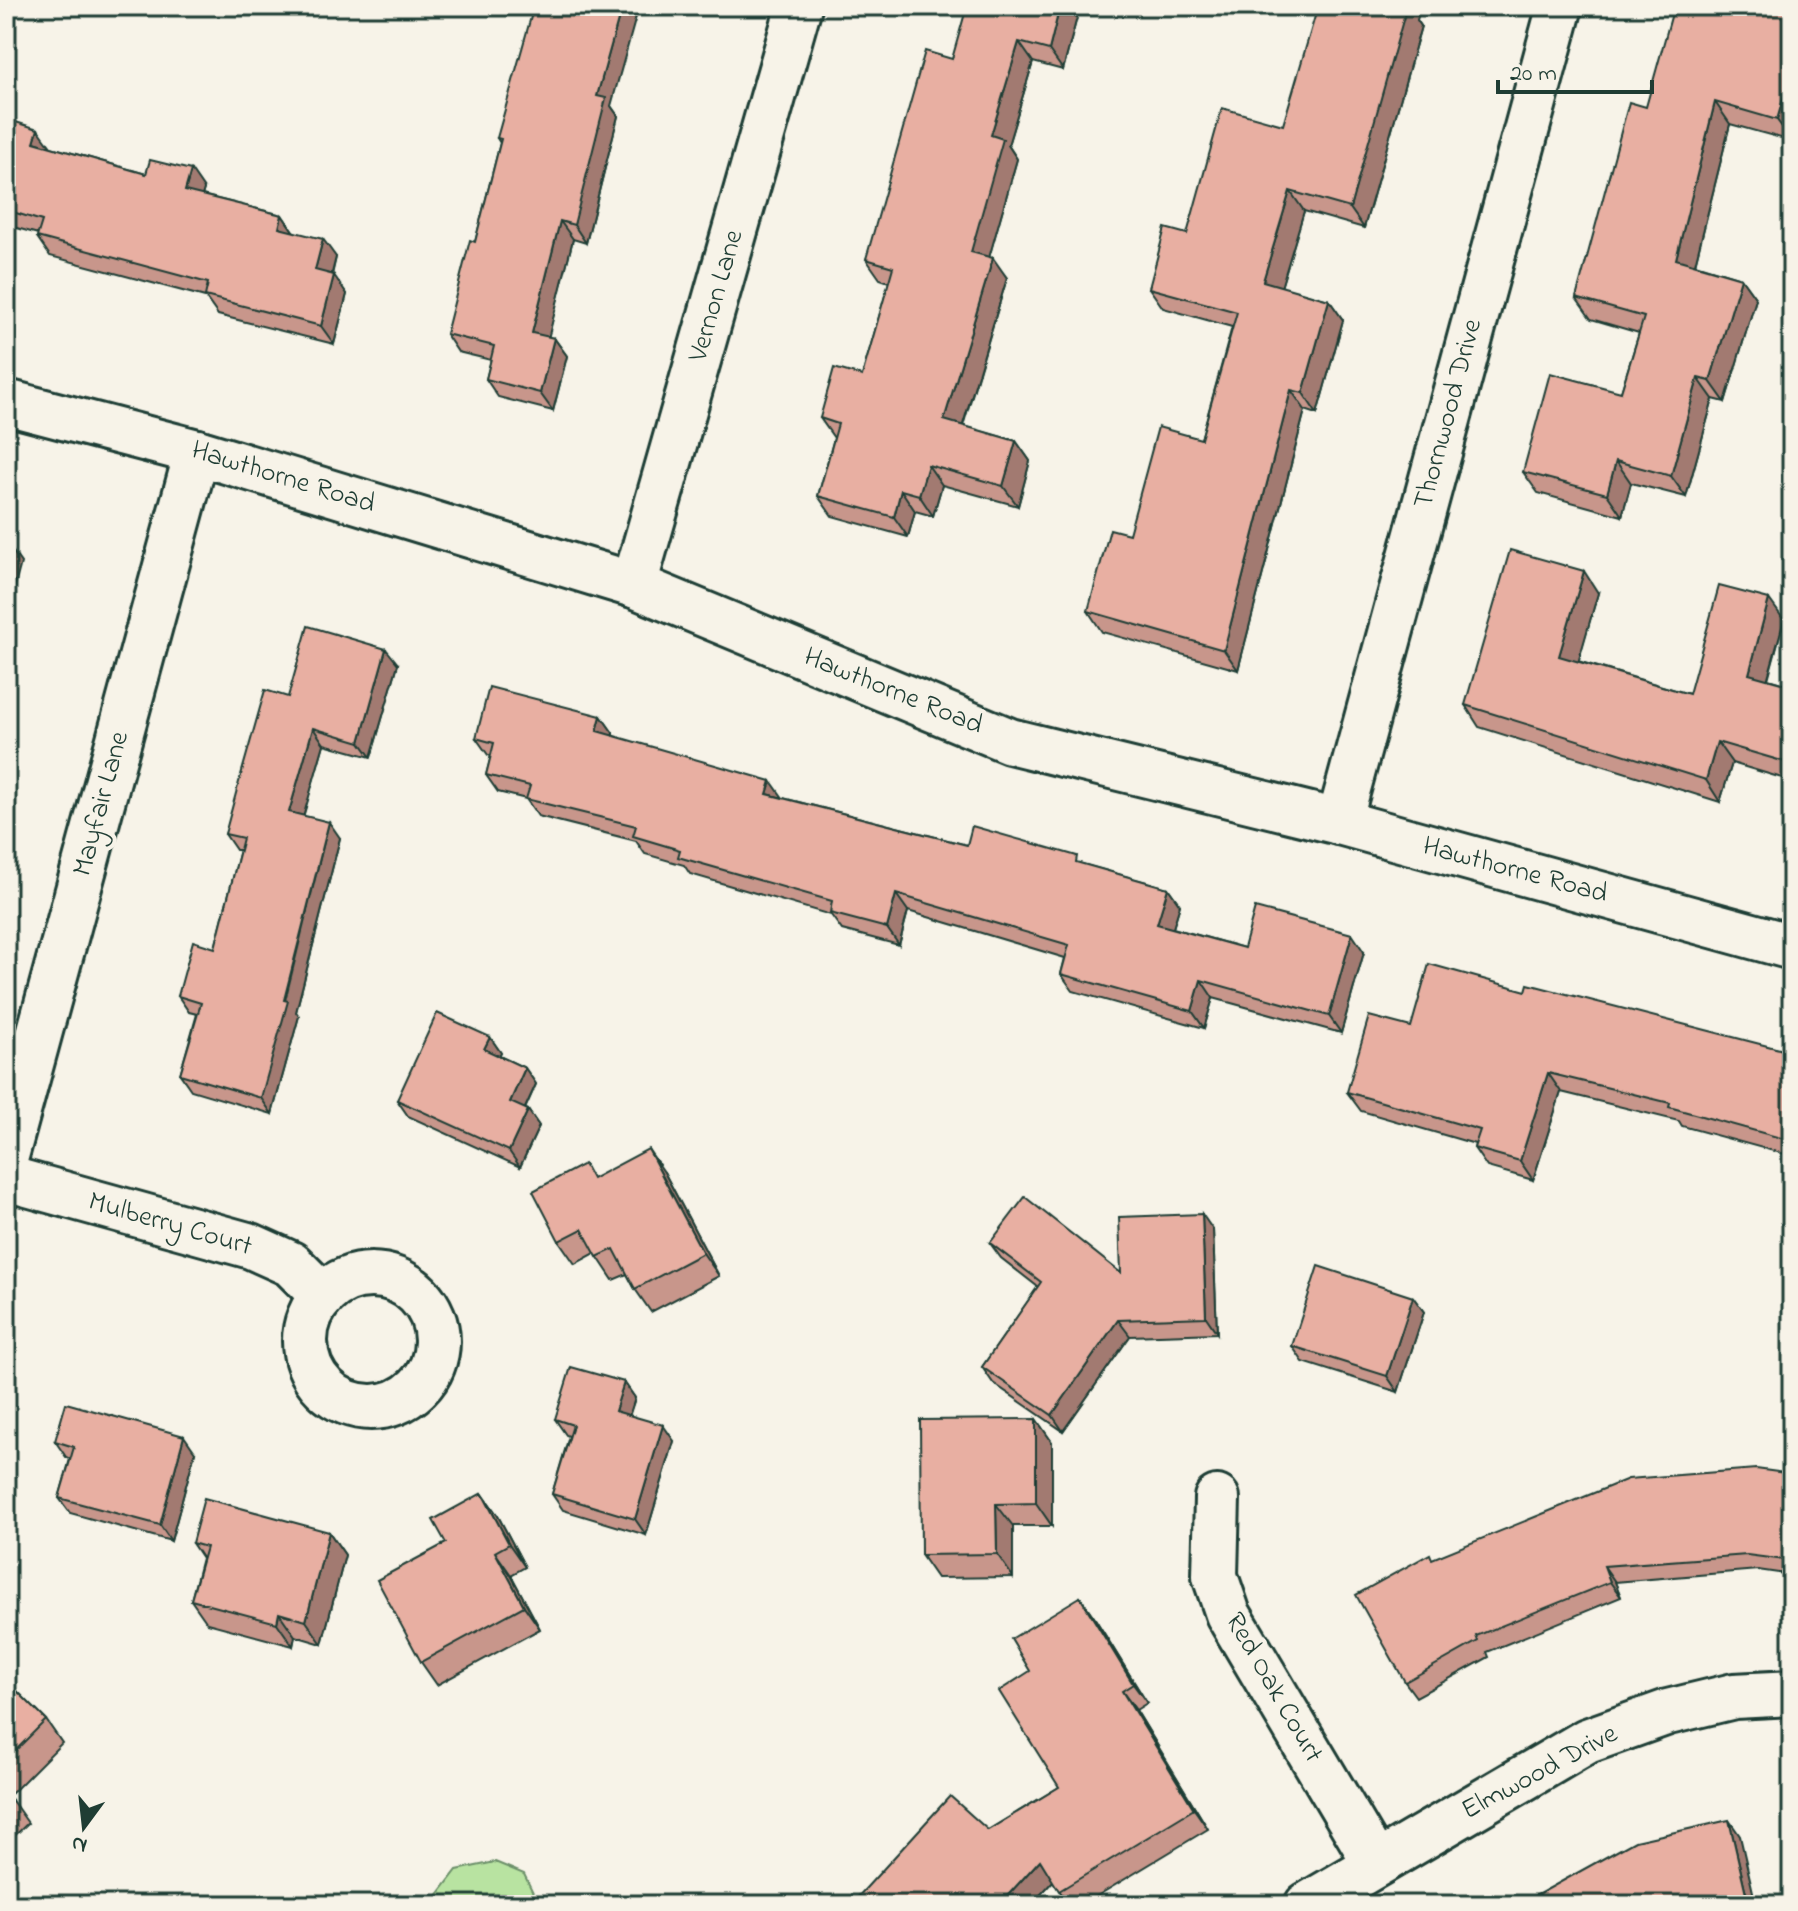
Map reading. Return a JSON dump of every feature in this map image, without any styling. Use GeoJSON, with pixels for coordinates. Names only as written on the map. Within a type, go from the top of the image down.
{"type":"FeatureCollection","features":[{"type":"Feature","properties":{"kind":"street","name":"Vernon Lane"},"geometry":{"type":"LineString","coordinates":[[634,585],[799,6]]}},
{"type":"Feature","properties":{"kind":"street","name":"Thornwood Drive"},"geometry":{"type":"LineString","coordinates":[[1339,822],[1560,6]]}},
{"type":"Feature","properties":{"kind":"street","name":"Hawthorne Road"},"geometry":{"type":"LineString","coordinates":[[6,402],[197,452],[634,585],[1010,741],[1339,822],[1792,947]]}},
{"type":"Feature","properties":{"kind":"street","name":"Mayfair Lane"},"geometry":{"type":"LineString","coordinates":[[6,1156],[197,452]]}},
{"type":"Feature","properties":{"kind":"street","name":"Mulberry Court"},"geometry":{"type":"LineString","coordinates":[[6,1178],[251,1246],[291,1264],[322,1295]]}},
{"type":"Feature","properties":{"kind":"street","name":"Red Oak Court"},"geometry":{"type":"LineString","coordinates":[[1217,1498],[1215,1576],[1228,1614],[1376,1864]]}},
{"type":"Feature","properties":{"kind":"street","name":"Elmwood Drive"},"geometry":{"type":"LineString","coordinates":[[1307,1905],[1587,1741],[1668,1712],[1734,1696],[1792,1693]]}},
{"type":"Feature","properties":{"kind":"green space"},"geometry":{"type":"Polygon","coordinates":[[[495,1862],[524,1874],[539,1905],[430,1905],[457,1870],[495,1862]]]}},
{"type":"Feature","properties":{"kind":"building"},"geometry":{"type":"Polygon","coordinates":[[[534,6],[622,6],[597,96],[606,98],[574,225],[560,221],[532,333],[554,338],[540,393],[486,379],[494,346],[446,334],[470,240],[475,242],[501,139],[497,138],[534,6]]]}},
{"type":"Feature","properties":{"kind":"building"},"geometry":{"type":"Polygon","coordinates":[[[967,6],[1060,6],[1049,50],[1019,42],[991,135],[1003,139],[971,252],[993,258],[944,420],[1016,441],[1003,486],[928,465],[919,495],[901,490],[894,517],[818,496],[838,424],[820,418],[834,368],[862,376],[893,267],[866,259],[925,51],[952,59],[967,6]]]}},
{"type":"Feature","properties":{"kind":"building"},"geometry":{"type":"Polygon","coordinates":[[[1318,6],[1407,6],[1350,208],[1290,191],[1263,281],[1329,300],[1303,393],[1291,390],[1224,650],[1088,611],[1110,529],[1129,534],[1158,427],[1201,439],[1237,312],[1149,288],[1165,228],[1187,234],[1222,108],[1283,125],[1318,6]]]}},
{"type":"Feature","properties":{"kind":"building"},"geometry":{"type":"Polygon","coordinates":[[[1674,6],[1792,6],[1792,67],[1777,120],[1715,102],[1676,259],[1741,278],[1710,381],[1698,378],[1671,476],[1616,461],[1607,494],[1523,472],[1550,373],[1621,392],[1644,317],[1576,298],[1629,102],[1646,107],[1674,6]]]}},
{"type":"Feature","properties":{"kind":"building"},"geometry":{"type":"Polygon","coordinates":[[[6,119],[38,129],[34,142],[146,174],[150,160],[191,170],[185,191],[282,215],[279,228],[323,239],[315,270],[334,275],[321,326],[205,296],[208,283],[37,237],[42,221],[6,210],[6,119]]]}},
{"type":"Feature","properties":{"kind":"building"},"geometry":{"type":"Polygon","coordinates":[[[1510,550],[1584,571],[1559,656],[1689,694],[1719,586],[1769,599],[1749,674],[1792,686],[1792,764],[1717,742],[1706,780],[1465,705],[1510,550]]]}},
{"type":"Feature","properties":{"kind":"building"},"geometry":{"type":"Polygon","coordinates":[[[308,626],[386,649],[360,742],[313,728],[289,812],[329,822],[284,1000],[288,1001],[261,1098],[180,1074],[201,1003],[178,996],[193,941],[215,948],[243,838],[225,834],[265,690],[288,697],[308,626]]]}},
{"type":"Feature","properties":{"kind":"building"},"geometry":{"type":"Polygon","coordinates":[[[489,687],[601,716],[597,731],[771,781],[767,794],[967,845],[972,826],[1077,856],[1076,862],[1168,888],[1157,924],[1244,948],[1255,908],[1352,934],[1329,1016],[1201,980],[1192,1011],[1061,974],[1069,945],[896,894],[887,928],[830,913],[832,901],[678,857],[680,850],[633,836],[636,826],[526,799],[530,786],[486,775],[494,743],[476,738],[489,687]]]}},
{"type":"Feature","properties":{"kind":"building"},"geometry":{"type":"Polygon","coordinates":[[[1429,964],[1526,991],[1528,984],[1787,1051],[1786,1055],[1792,1056],[1792,1141],[1669,1107],[1670,1103],[1548,1073],[1520,1161],[1474,1148],[1480,1130],[1347,1092],[1369,1016],[1411,1027],[1429,964]]]}},
{"type":"Feature","properties":{"kind":"building"},"geometry":{"type":"Polygon","coordinates":[[[437,1013],[490,1037],[484,1049],[525,1068],[510,1102],[528,1110],[509,1151],[397,1100],[437,1013]]]}},
{"type":"Feature","properties":{"kind":"building"},"geometry":{"type":"Polygon","coordinates":[[[648,1149],[703,1253],[635,1289],[614,1249],[597,1257],[582,1229],[559,1241],[533,1191],[584,1164],[592,1179],[648,1149]]]}},
{"type":"Feature","properties":{"kind":"building"},"geometry":{"type":"Polygon","coordinates":[[[1025,1197],[1121,1273],[1119,1217],[1202,1214],[1206,1317],[1118,1320],[1052,1415],[982,1367],[1041,1282],[990,1243],[1025,1197]]]}},
{"type":"Feature","properties":{"kind":"building"},"geometry":{"type":"Polygon","coordinates":[[[1318,1266],[1413,1297],[1387,1376],[1292,1346],[1318,1266]]]}},
{"type":"Feature","properties":{"kind":"building"},"geometry":{"type":"Polygon","coordinates":[[[571,1367],[624,1382],[615,1411],[663,1425],[635,1519],[552,1494],[573,1425],[555,1419],[571,1367]]]}},
{"type":"Feature","properties":{"kind":"building"},"geometry":{"type":"Polygon","coordinates":[[[66,1403],[184,1436],[160,1525],[59,1498],[74,1447],[55,1441],[66,1403]]]}},
{"type":"Feature","properties":{"kind":"building"},"geometry":{"type":"Polygon","coordinates":[[[1036,1419],[1036,1503],[996,1504],[997,1554],[921,1555],[920,1420],[1036,1419]]]}},
{"type":"Feature","properties":{"kind":"building"},"geometry":{"type":"Polygon","coordinates":[[[1756,1469],[1792,1474],[1792,1561],[1747,1555],[1604,1566],[1610,1582],[1476,1636],[1478,1641],[1405,1682],[1356,1595],[1430,1554],[1432,1559],[1628,1479],[1756,1469]]]}},
{"type":"Feature","properties":{"kind":"building"},"geometry":{"type":"Polygon","coordinates":[[[482,1493],[509,1544],[495,1552],[524,1606],[421,1662],[377,1580],[446,1543],[433,1520],[482,1493]]]}},
{"type":"Feature","properties":{"kind":"building"},"geometry":{"type":"Polygon","coordinates":[[[204,1498],[329,1532],[306,1621],[279,1613],[277,1623],[191,1600],[206,1547],[192,1543],[204,1498]]]}},
{"type":"Feature","properties":{"kind":"building"},"geometry":{"type":"Polygon","coordinates":[[[1080,1597],[1133,1684],[1122,1691],[1194,1809],[1059,1891],[1040,1860],[999,1905],[863,1905],[856,1899],[950,1796],[988,1830],[1059,1787],[999,1691],[1030,1671],[1011,1639],[1080,1597]]]}},
{"type":"Feature","properties":{"kind":"building"},"geometry":{"type":"Polygon","coordinates":[[[6,1680],[46,1720],[6,1760],[6,1680]]]}},
{"type":"Feature","properties":{"kind":"building"},"geometry":{"type":"Polygon","coordinates":[[[1729,1820],[1748,1902],[1735,1905],[1519,1905],[1635,1841],[1729,1820]]]}}]}
